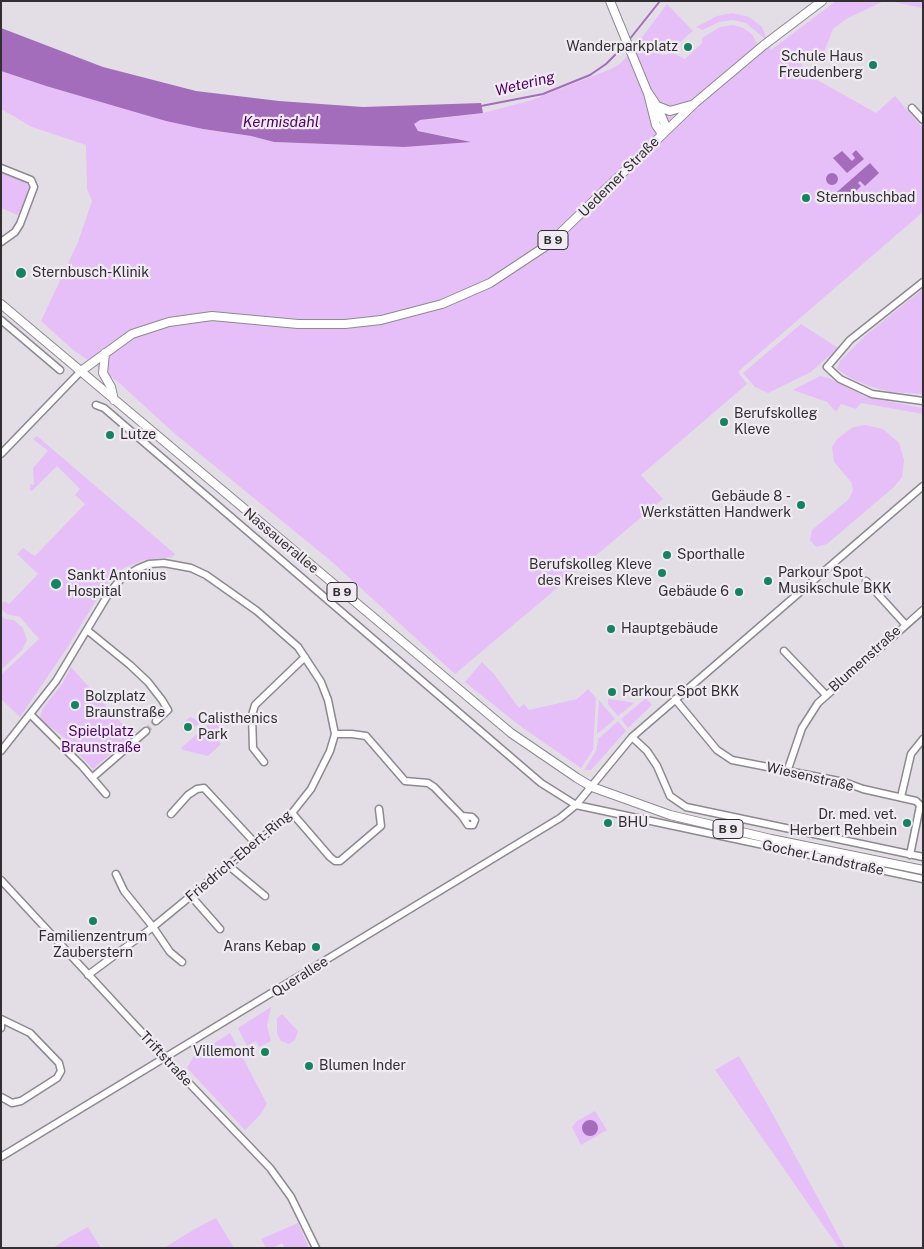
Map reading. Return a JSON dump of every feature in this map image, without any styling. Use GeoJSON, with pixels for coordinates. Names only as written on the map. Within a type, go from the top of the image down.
{"type":"FeatureCollection","features":[{"type":"Feature","properties":{"kind":"main road"},"geometry":{"type":"LineString","coordinates":[[610,1],[647,91],[656,125],[665,131]]}},
{"type":"Feature","properties":{"kind":"main road","name":"Uedemer Straße"},"geometry":{"type":"LineString","coordinates":[[81,371],[140,330],[198,317],[298,324],[345,324],[413,313],[467,294],[511,271],[548,244],[695,103],[757,51],[822,1]]}},
{"type":"Feature","properties":{"kind":"main road"},"geometry":{"type":"LineString","coordinates":[[647,91],[657,106],[665,131]]}},
{"type":"Feature","properties":{"kind":"main road"},"geometry":{"type":"LineString","coordinates":[[657,106],[670,111],[695,103]]}},
{"type":"Feature","properties":{"kind":"main road","name":"Nassauerallee"},"geometry":{"type":"LineString","coordinates":[[1,304],[511,734],[592,787]]}},
{"type":"Feature","properties":{"kind":"main road"},"geometry":{"type":"LineString","coordinates":[[105,353],[104,373],[111,387],[114,400]]}},
{"type":"Feature","properties":{"kind":"main road","name":"Gocher Landstraße"},"geometry":{"type":"LineString","coordinates":[[592,787],[670,815],[708,825],[923,870]]}},
{"type":"Feature","properties":{"kind":"street"},"geometry":{"type":"LineString","coordinates":[[912,108],[923,120]]}},
{"type":"Feature","properties":{"kind":"street"},"geometry":{"type":"LineString","coordinates":[[1,168],[31,180],[34,187],[20,224],[15,232],[1,242]]}},
{"type":"Feature","properties":{"kind":"street"},"geometry":{"type":"LineString","coordinates":[[923,282],[850,340],[827,367],[840,379],[872,394],[923,401]]}},
{"type":"Feature","properties":{"kind":"street"},"geometry":{"type":"LineString","coordinates":[[1,320],[60,370]]}},
{"type":"Feature","properties":{"kind":"street"},"geometry":{"type":"LineString","coordinates":[[1,454],[81,371]]}},
{"type":"Feature","properties":{"kind":"street","name":"Nassauerallee"},"geometry":{"type":"LineString","coordinates":[[96,405],[104,408],[542,783],[573,807]]}},
{"type":"Feature","properties":{"kind":"street","name":"Querallee"},"geometry":{"type":"LineString","coordinates":[[1,1157],[166,1058],[573,807],[592,787],[632,737],[923,486]]}},
{"type":"Feature","properties":{"kind":"street"},"geometry":{"type":"LineString","coordinates":[[1,751],[31,716],[67,664],[109,593],[121,580],[137,569],[149,564],[170,564],[191,568],[206,575],[257,611],[287,636],[305,657],[321,682],[328,700],[335,734],[366,736],[405,780],[428,783],[462,816]]}},
{"type":"Feature","properties":{"kind":"street","name":"Blumenstraße"},"geometry":{"type":"LineString","coordinates":[[866,581],[905,624]]}},
{"type":"Feature","properties":{"kind":"street","name":"Blumenstraße"},"geometry":{"type":"LineString","coordinates":[[787,772],[802,728],[826,695],[923,610]]}},
{"type":"Feature","properties":{"kind":"street"},"geometry":{"type":"LineString","coordinates":[[86,630],[130,665],[148,682],[162,700],[168,710],[156,721]]}},
{"type":"Feature","properties":{"kind":"street","name":"Blumenstraße"},"geometry":{"type":"LineString","coordinates":[[784,651],[826,695]]}},
{"type":"Feature","properties":{"kind":"street"},"geometry":{"type":"LineString","coordinates":[[264,762],[253,748],[252,716],[255,705],[305,657]]}},
{"type":"Feature","properties":{"kind":"street","name":"Wiesenstraße"},"geometry":{"type":"LineString","coordinates":[[675,699],[718,750],[732,760],[837,780],[884,795],[916,801],[920,805],[910,855]]}},
{"type":"Feature","properties":{"kind":"street"},"geometry":{"type":"LineString","coordinates":[[31,716],[106,794]]}},
{"type":"Feature","properties":{"kind":"street"},"geometry":{"type":"LineString","coordinates":[[92,778],[146,731]]}},
{"type":"Feature","properties":{"kind":"street","name":"Friedrich-Ebert-Ring"},"geometry":{"type":"LineString","coordinates":[[88,975],[153,927],[292,813],[311,790],[322,770],[335,734]]}},
{"type":"Feature","properties":{"kind":"street","name":"Gocher Landstraße"},"geometry":{"type":"LineString","coordinates":[[632,737],[647,751],[657,766],[670,796],[686,807],[923,857]]}},
{"type":"Feature","properties":{"kind":"street"},"geometry":{"type":"LineString","coordinates":[[901,797],[911,754],[923,739]]}},
{"type":"Feature","properties":{"kind":"street"},"geometry":{"type":"LineString","coordinates":[[171,814],[188,795],[204,788],[256,844]]}},
{"type":"Feature","properties":{"kind":"street","name":"Gocher Landstraße"},"geometry":{"type":"LineString","coordinates":[[573,807],[923,879]]}},
{"type":"Feature","properties":{"kind":"street"},"geometry":{"type":"LineString","coordinates":[[292,813],[330,857],[335,861],[340,861],[374,835],[381,826],[379,809]]}},
{"type":"Feature","properties":{"kind":"street"},"geometry":{"type":"LineString","coordinates":[[229,866],[265,896]]}},
{"type":"Feature","properties":{"kind":"street"},"geometry":{"type":"LineString","coordinates":[[116,874],[124,891],[170,952],[182,962]]}},
{"type":"Feature","properties":{"kind":"street","name":"Triftstraße"},"geometry":{"type":"LineString","coordinates":[[1,880],[270,1168],[291,1197],[316,1248]]}},
{"type":"Feature","properties":{"kind":"street"},"geometry":{"type":"LineString","coordinates":[[191,896],[220,929]]}},
{"type":"Feature","properties":{"kind":"street"},"geometry":{"type":"LineString","coordinates":[[1,1028],[1,1019],[34,1036],[59,1063],[61,1071],[57,1078],[21,1101],[12,1103],[1,1097]]}},
{"type":"Feature","properties":{"kind":"green space"},"geometry":{"type":"Polygon","coordinates":[[[836,1],[884,1],[846,19],[833,29],[824,52],[801,63],[805,73],[876,113],[895,96],[923,128],[923,212],[741,369],[738,372],[747,384],[641,475],[663,499],[455,674],[331,561],[174,433],[117,381],[72,349],[41,321],[78,242],[92,201],[87,189],[86,145],[32,127],[1,109],[1,71],[46,86],[203,129],[251,136],[274,142],[404,147],[455,138],[418,131],[414,126],[415,121],[483,113],[532,100],[611,69],[621,63],[635,46],[643,45],[663,55],[673,53],[685,59],[702,43],[702,38],[720,27],[733,25],[743,28],[752,34],[758,45],[765,39],[746,23],[733,20],[719,22],[703,30],[696,27],[717,16],[732,13],[749,17],[762,27],[771,50],[836,1]]]}},
{"type":"Feature","properties":{"kind":"green space"},"geometry":{"type":"Polygon","coordinates":[[[889,1],[923,1],[923,9],[922,8],[889,1]]]}},
{"type":"Feature","properties":{"kind":"green space"},"geometry":{"type":"Polygon","coordinates":[[[667,4],[693,31],[671,50],[664,52],[644,43],[637,44],[667,4]]]}},
{"type":"Feature","properties":{"kind":"green space"},"geometry":{"type":"Polygon","coordinates":[[[1,173],[25,181],[30,188],[20,216],[1,208],[1,173]]]}},
{"type":"Feature","properties":{"kind":"green space"},"geometry":{"type":"Polygon","coordinates":[[[923,289],[923,394],[890,392],[869,386],[850,378],[837,369],[840,361],[866,335],[923,289]]]}},
{"type":"Feature","properties":{"kind":"green space"},"geometry":{"type":"Polygon","coordinates":[[[801,324],[838,348],[811,372],[768,393],[755,387],[743,373],[801,324]]]}},
{"type":"Feature","properties":{"kind":"green space"},"geometry":{"type":"Polygon","coordinates":[[[820,376],[829,378],[866,397],[923,408],[923,414],[861,403],[856,409],[841,404],[836,412],[827,402],[793,390],[820,376]]]}},
{"type":"Feature","properties":{"kind":"green space"},"geometry":{"type":"Polygon","coordinates":[[[865,425],[883,429],[899,443],[904,460],[902,477],[894,487],[827,544],[816,547],[810,540],[812,530],[849,499],[853,490],[851,482],[834,462],[832,447],[837,439],[853,427],[865,425]]]}},
{"type":"Feature","properties":{"kind":"green space","name":"Sankt Antonius Hospital"},"geometry":{"type":"Polygon","coordinates":[[[37,436],[175,554],[172,557],[144,560],[124,568],[103,589],[67,648],[20,717],[1,699],[1,675],[39,639],[20,617],[7,614],[1,609],[1,604],[4,601],[9,604],[38,574],[17,554],[23,548],[35,556],[85,504],[75,495],[80,489],[57,466],[32,491],[30,490],[30,484],[34,485],[33,468],[48,451],[33,439],[37,436]]]}},
{"type":"Feature","properties":{"kind":"green space"},"geometry":{"type":"Polygon","coordinates":[[[1,615],[5,619],[14,620],[23,628],[27,640],[22,650],[1,670],[1,615]]]}},
{"type":"Feature","properties":{"kind":"green space"},"geometry":{"type":"Polygon","coordinates":[[[482,662],[494,674],[519,708],[524,704],[529,710],[577,699],[588,689],[596,698],[593,750],[581,768],[520,726],[465,682],[482,662]]]}},
{"type":"Feature","properties":{"kind":"green space","name":"Bolzplatz Braunstraße"},"geometry":{"type":"Polygon","coordinates":[[[71,667],[132,735],[93,769],[61,735],[42,721],[40,717],[43,708],[62,684],[71,667]]]}},
{"type":"Feature","properties":{"kind":"green space"},"geometry":{"type":"Polygon","coordinates":[[[646,698],[652,705],[628,728],[621,719],[646,698]]]}},
{"type":"Feature","properties":{"kind":"green space"},"geometry":{"type":"Polygon","coordinates":[[[608,699],[634,703],[618,716],[608,704],[608,699]]]}},
{"type":"Feature","properties":{"kind":"green space"},"geometry":{"type":"Polygon","coordinates":[[[599,700],[615,719],[597,734],[599,700]]]}},
{"type":"Feature","properties":{"kind":"green space"},"geometry":{"type":"Polygon","coordinates":[[[218,716],[220,745],[208,756],[181,748],[218,716]]]}},
{"type":"Feature","properties":{"kind":"green space","name":"Calisthenics Park"},"geometry":{"type":"Polygon","coordinates":[[[190,717],[202,722],[185,733],[182,730],[182,724],[190,717]]]}},
{"type":"Feature","properties":{"kind":"green space"},"geometry":{"type":"Polygon","coordinates":[[[618,721],[626,731],[591,770],[584,770],[596,751],[598,739],[618,721]]]}},
{"type":"Feature","properties":{"kind":"green space"},"geometry":{"type":"Polygon","coordinates":[[[271,1007],[267,1026],[271,1041],[259,1047],[256,1041],[247,1046],[238,1028],[271,1007]]]}},
{"type":"Feature","properties":{"kind":"green space"},"geometry":{"type":"Polygon","coordinates":[[[282,1014],[298,1031],[295,1040],[289,1044],[281,1041],[277,1033],[277,1018],[282,1014]]]}},
{"type":"Feature","properties":{"kind":"green space"},"geometry":{"type":"Polygon","coordinates":[[[230,1033],[267,1104],[260,1115],[245,1130],[187,1068],[194,1056],[230,1033]]]}},
{"type":"Feature","properties":{"kind":"green space"},"geometry":{"type":"Polygon","coordinates":[[[739,1056],[770,1109],[845,1248],[839,1248],[715,1070],[739,1056]]]}},
{"type":"Feature","properties":{"kind":"green space"},"geometry":{"type":"Polygon","coordinates":[[[595,1111],[607,1130],[581,1145],[572,1127],[577,1121],[595,1111]]]}},
{"type":"Feature","properties":{"kind":"green space"},"geometry":{"type":"Polygon","coordinates":[[[216,1218],[234,1248],[164,1248],[193,1230],[216,1218]]]}},
{"type":"Feature","properties":{"kind":"green space"},"geometry":{"type":"Polygon","coordinates":[[[298,1223],[309,1248],[285,1248],[282,1243],[273,1248],[266,1248],[261,1239],[298,1223]]]}},
{"type":"Feature","properties":{"kind":"green space"},"geometry":{"type":"Polygon","coordinates":[[[88,1227],[101,1248],[53,1248],[68,1238],[88,1227]]]}},
{"type":"Feature","properties":{"kind":"water","name":"Kermisdahl"},"geometry":{"type":"Polygon","coordinates":[[[1,28],[103,67],[196,91],[279,101],[363,107],[481,103],[483,113],[420,120],[414,124],[418,131],[471,142],[404,147],[274,142],[166,121],[1,71],[1,28]]]}},
{"type":"Feature","properties":{"kind":"water"},"geometry":{"type":"Polygon","coordinates":[[[856,150],[864,159],[847,173],[833,158],[842,151],[852,161],[855,158],[852,154],[856,150]]]}},
{"type":"Feature","properties":{"kind":"water"},"geometry":{"type":"Polygon","coordinates":[[[870,163],[879,173],[865,186],[860,181],[858,183],[861,186],[845,202],[837,192],[870,163]]]}},
{"type":"Feature","properties":{"kind":"water"},"geometry":{"type":"Polygon","coordinates":[[[830,173],[834,173],[838,179],[834,185],[830,185],[826,181],[826,177],[830,173]]]}},
{"type":"Feature","properties":{"kind":"water"},"geometry":{"type":"Polygon","coordinates":[[[587,1120],[593,1120],[598,1125],[596,1134],[587,1136],[582,1131],[582,1125],[587,1120]]]}},
{"type":"Feature","properties":{"kind":"waterway","name":"Wetering"},"geometry":{"type":"LineString","coordinates":[[629,40],[660,1]]}},
{"type":"Feature","properties":{"kind":"waterway","name":"Wetering"},"geometry":{"type":"LineString","coordinates":[[481,106],[543,94],[590,75],[606,64],[626,44]]}},
{"type":"Feature","properties":{"kind":"tunnel"},"geometry":{"type":"LineString","coordinates":[[146,731],[156,721]]}},
{"type":"Feature","properties":{"kind":"place","name":"Wanderparkplatz"},"geometry":{"type":"Point","coordinates":[688,47]}},
{"type":"Feature","properties":{"kind":"place","name":"Schule Haus Freudenberg"},"geometry":{"type":"Point","coordinates":[873,65]}},
{"type":"Feature","properties":{"kind":"place","name":"Sternbuschbad"},"geometry":{"type":"Point","coordinates":[806,198]}},
{"type":"Feature","properties":{"kind":"place","name":"Sternbusch-Klinik"},"geometry":{"type":"Point","coordinates":[21,273]}},
{"type":"Feature","properties":{"kind":"place","name":"Berufskolleg Kleve"},"geometry":{"type":"Point","coordinates":[724,422]}},
{"type":"Feature","properties":{"kind":"place","name":"Lutze"},"geometry":{"type":"Point","coordinates":[110,435]}},
{"type":"Feature","properties":{"kind":"place","name":"Gebäude 8 - Werkstätten Handwerk"},"geometry":{"type":"Point","coordinates":[801,505]}},
{"type":"Feature","properties":{"kind":"place","name":"Sporthalle"},"geometry":{"type":"Point","coordinates":[667,555]}},
{"type":"Feature","properties":{"kind":"place","name":"Berufskolleg Kleve des Kreises Kleve"},"geometry":{"type":"Point","coordinates":[662,573]}},
{"type":"Feature","properties":{"kind":"place","name":"Parkour Spot Musikschule BKK"},"geometry":{"type":"Point","coordinates":[768,581]}},
{"type":"Feature","properties":{"kind":"place","name":"Sankt Antonius Hospital"},"geometry":{"type":"Point","coordinates":[56,584]}},
{"type":"Feature","properties":{"kind":"place","name":"Gebäude 6"},"geometry":{"type":"Point","coordinates":[739,592]}},
{"type":"Feature","properties":{"kind":"place","name":"Hauptgebäude"},"geometry":{"type":"Point","coordinates":[611,629]}},
{"type":"Feature","properties":{"kind":"place","name":"Parkour Spot BKK"},"geometry":{"type":"Point","coordinates":[612,692]}},
{"type":"Feature","properties":{"kind":"place","name":"Bolzplatz Braunstraße"},"geometry":{"type":"Point","coordinates":[75,705]}},
{"type":"Feature","properties":{"kind":"place","name":"Calisthenics Park"},"geometry":{"type":"Point","coordinates":[188,727]}},
{"type":"Feature","properties":{"kind":"place","name":"BHU"},"geometry":{"type":"Point","coordinates":[608,823]}},
{"type":"Feature","properties":{"kind":"place","name":"Dr. med. vet. Herbert Rehbein"},"geometry":{"type":"Point","coordinates":[907,823]}},
{"type":"Feature","properties":{"kind":"place","name":"Familienzentrum Zauberstern"},"geometry":{"type":"Point","coordinates":[93,921]}},
{"type":"Feature","properties":{"kind":"place","name":"Arans Kebap"},"geometry":{"type":"Point","coordinates":[316,947]}},
{"type":"Feature","properties":{"kind":"place","name":"Villemont"},"geometry":{"type":"Point","coordinates":[265,1052]}},
{"type":"Feature","properties":{"kind":"place","name":"Blumen Inder"},"geometry":{"type":"Point","coordinates":[309,1066]}},
{"type":"Feature","properties":{"kind":"park label","name":"Spielplatz Braunstraße"},"geometry":{"type":"Point","coordinates":[101,740]}}]}
